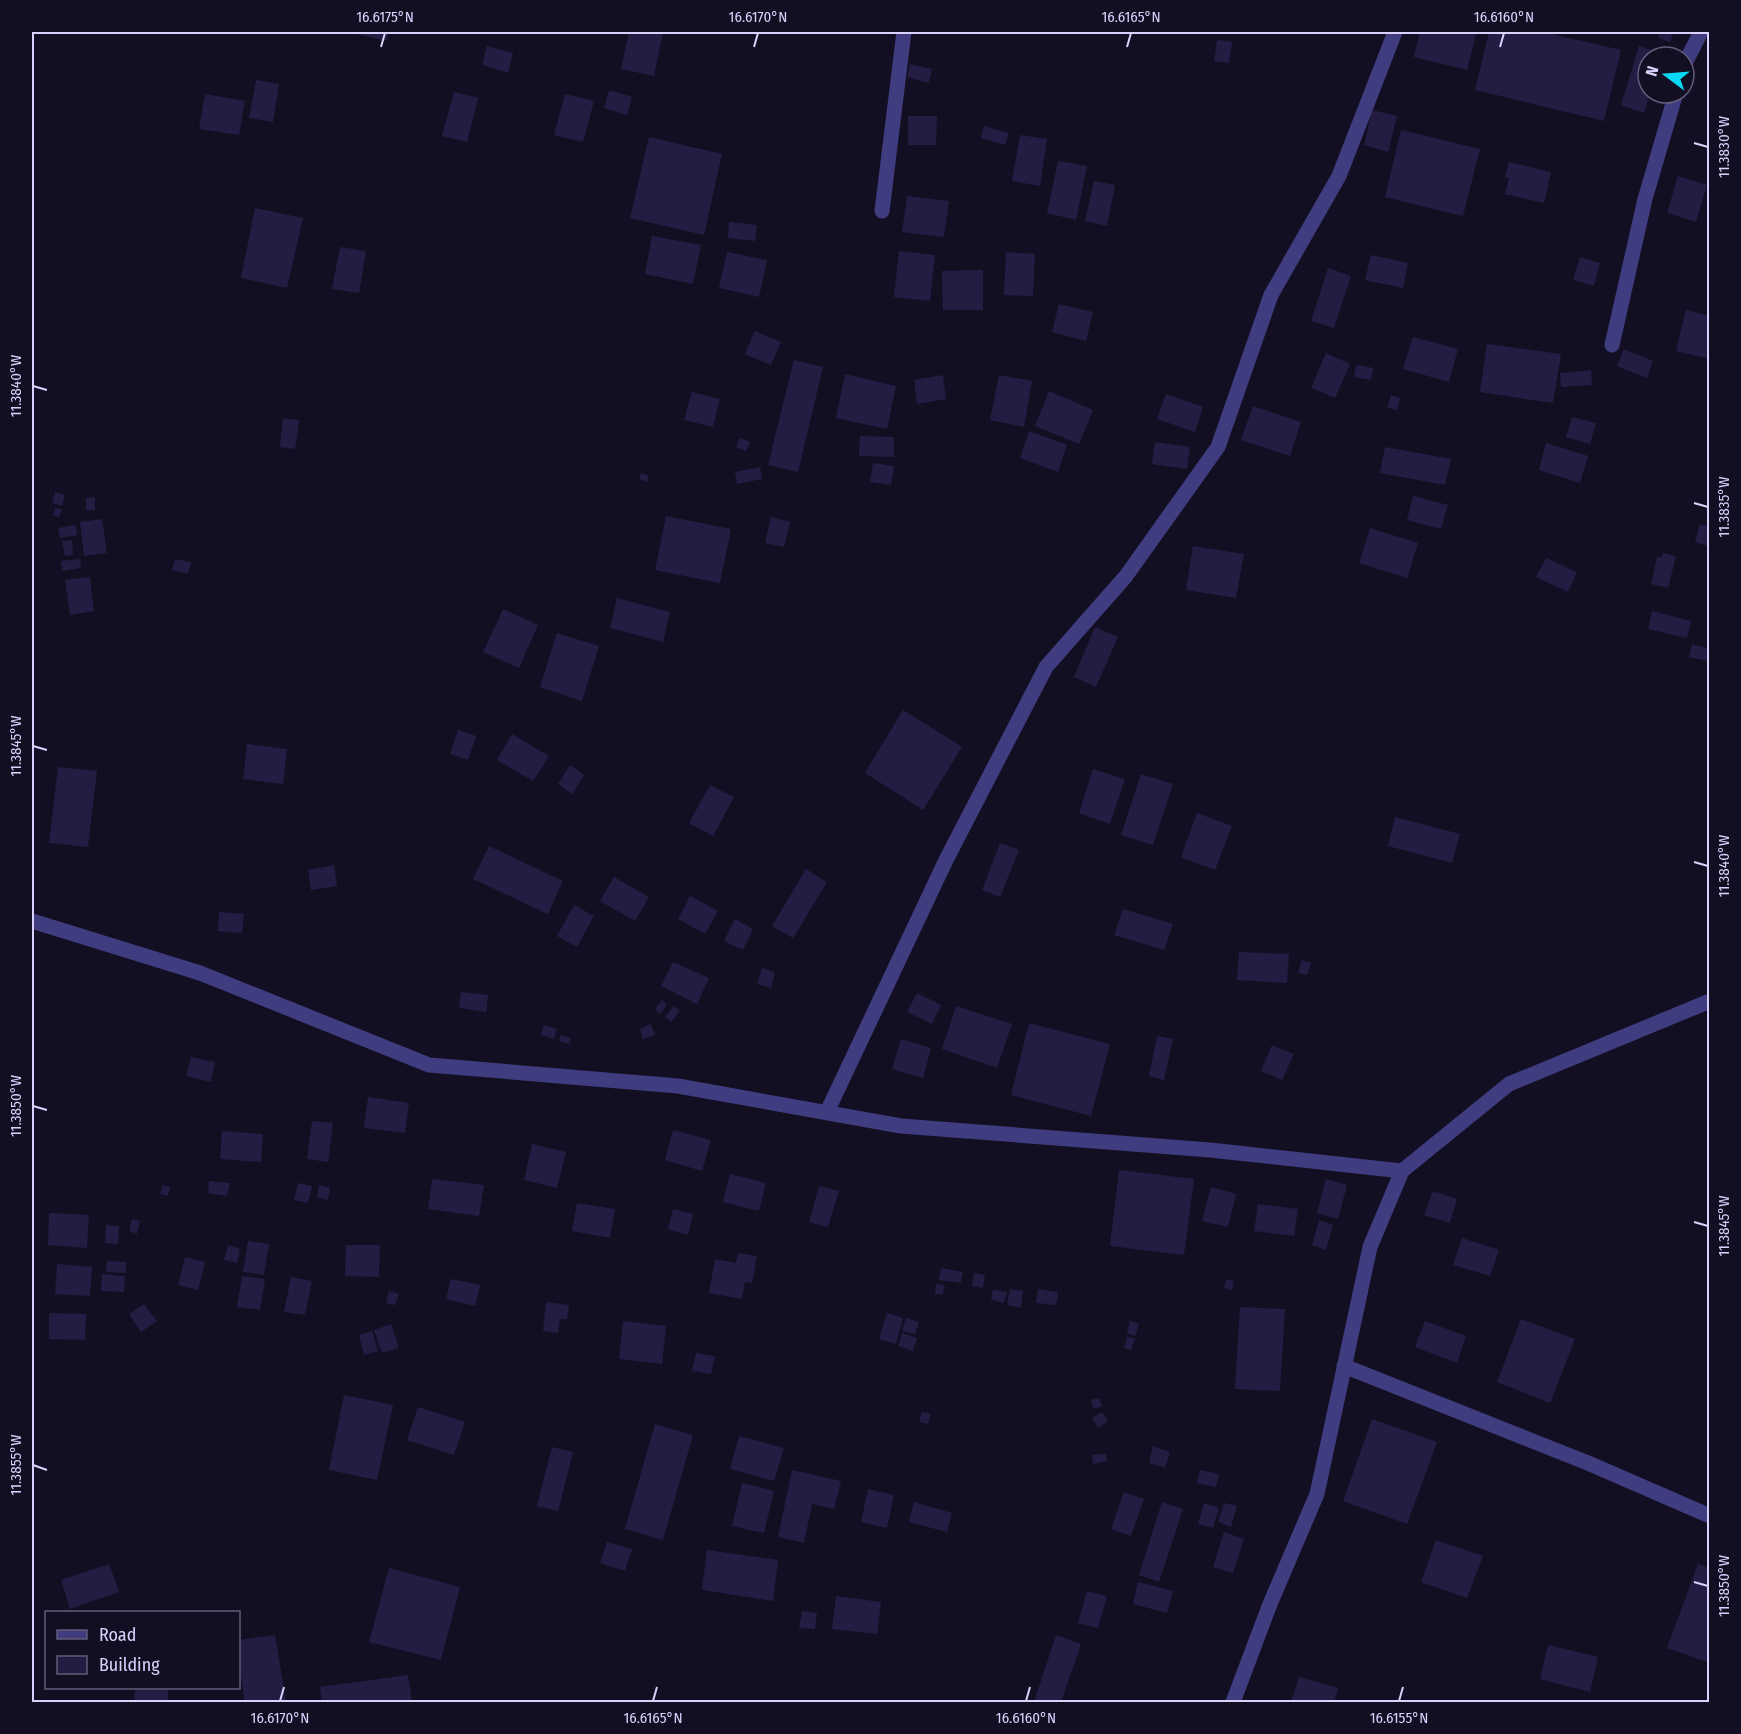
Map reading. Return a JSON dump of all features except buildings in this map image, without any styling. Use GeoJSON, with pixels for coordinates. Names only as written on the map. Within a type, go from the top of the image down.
{"type":"FeatureCollection","features":[{"type":"Feature","properties":{"kind":"street"},"geometry":{"type":"LineString","coordinates":[[882,211],[904,32]]}},
{"type":"Feature","properties":{"kind":"street"},"geometry":{"type":"LineString","coordinates":[[827,1112],[946,860],[1046,667],[1126,576],[1218,447],[1271,295],[1340,176],[1395,32]]}},
{"type":"Feature","properties":{"kind":"street"},"geometry":{"type":"LineString","coordinates":[[1612,345],[1645,200],[1673,105]]}},
{"type":"Feature","properties":{"kind":"street"},"geometry":{"type":"LineString","coordinates":[[32,921],[200,973],[429,1065],[678,1086],[901,1126],[1210,1150],[1402,1171]]}},
{"type":"Feature","properties":{"kind":"street"},"geometry":{"type":"LineString","coordinates":[[1233,1702],[1270,1604],[1317,1494],[1370,1247],[1402,1171],[1509,1084],[1710,1001]]}},
{"type":"Feature","properties":{"kind":"street"},"geometry":{"type":"LineString","coordinates":[[1344,1366],[1588,1463],[1710,1516]]}}]}
